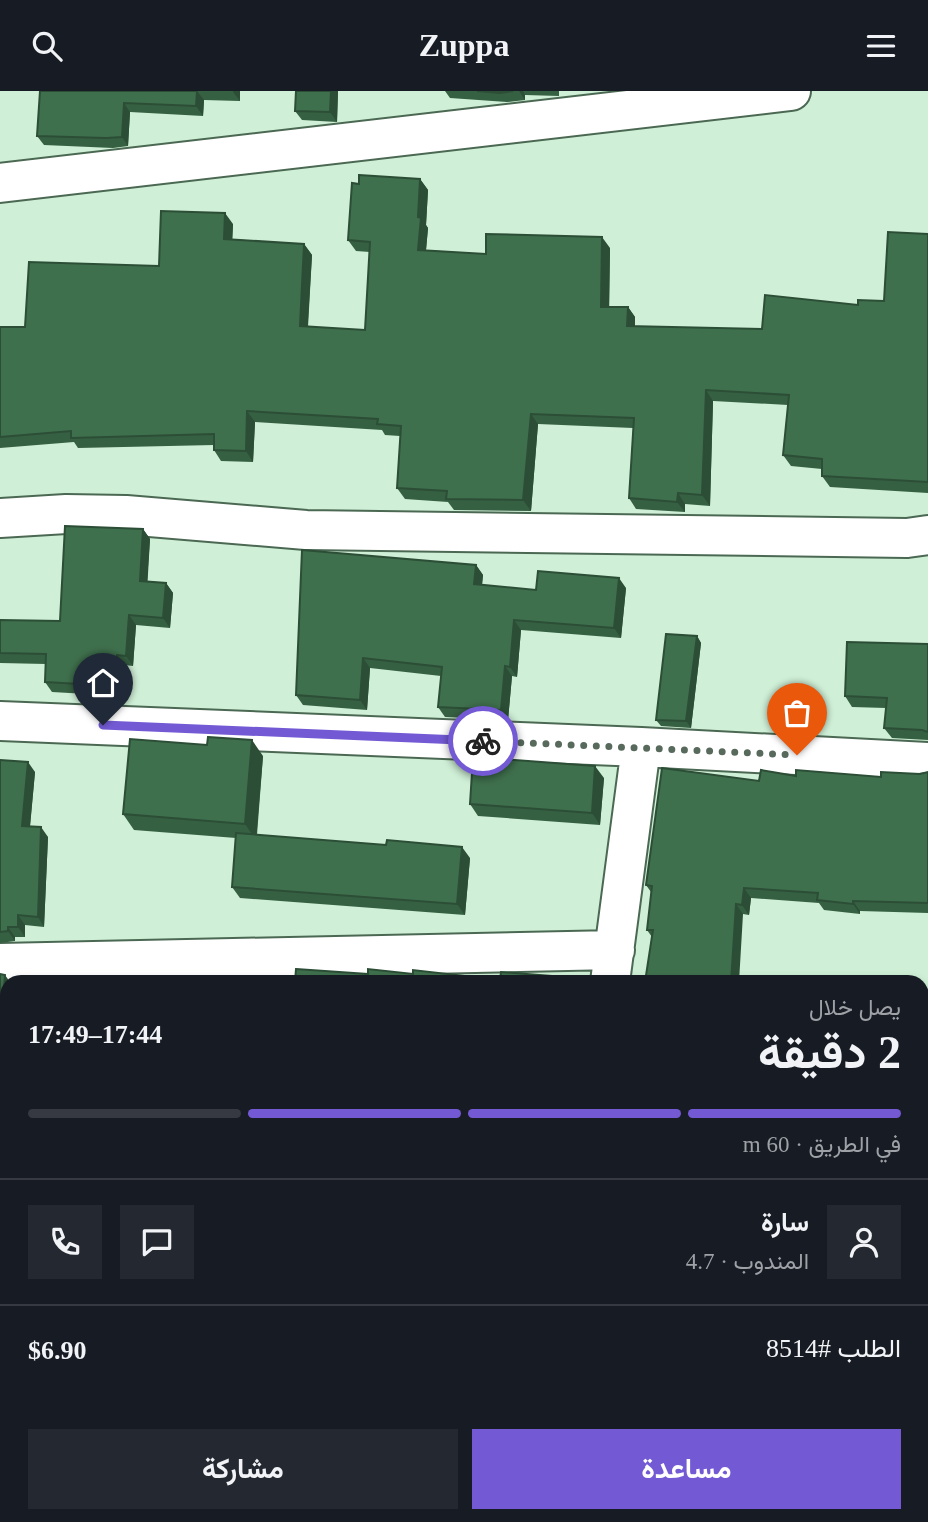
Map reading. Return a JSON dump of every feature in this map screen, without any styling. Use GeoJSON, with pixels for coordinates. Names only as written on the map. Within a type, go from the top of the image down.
{"type":"FeatureCollection","features":[{"type":"Feature","properties":{"kind":"street"},"geometry":{"type":"LineString","coordinates":[[0,183],[791,91]]}},
{"type":"Feature","properties":{"kind":"street"},"geometry":{"type":"LineString","coordinates":[[0,518],[66,514],[126,515],[306,530],[907,538],[928,535]]}},
{"type":"Feature","properties":{"kind":"street"},"geometry":{"type":"LineString","coordinates":[[0,721],[641,747],[928,762]]}},
{"type":"Feature","properties":{"kind":"street"},"geometry":{"type":"LineString","coordinates":[[0,963],[612,966],[641,747]]}},
{"type":"Feature","properties":{"kind":"building"},"geometry":{"type":"Polygon","coordinates":[[[40,91],[197,91],[196,106],[124,103],[122,137],[106,138],[37,136],[40,91]]]}},
{"type":"Feature","properties":{"kind":"building"},"geometry":{"type":"Polygon","coordinates":[[[296,91],[331,91],[330,112],[295,111],[296,91]]]}},
{"type":"Feature","properties":{"kind":"building"},"geometry":{"type":"Polygon","coordinates":[[[477,91],[513,91],[500,93],[477,91]]]}},
{"type":"Feature","properties":{"kind":"building"},"geometry":{"type":"Polygon","coordinates":[[[359,175],[420,179],[418,250],[486,254],[486,234],[602,237],[601,307],[628,307],[627,326],[762,329],[765,295],[858,305],[858,300],[884,301],[888,232],[928,234],[928,482],[822,476],[822,459],[783,455],[789,395],[706,390],[702,495],[678,493],[677,502],[629,498],[634,418],[531,414],[523,500],[446,499],[447,491],[397,488],[401,426],[377,424],[378,419],[247,411],[246,451],[214,450],[214,434],[71,438],[71,431],[0,437],[0,327],[25,327],[29,262],[159,266],[161,211],[225,213],[224,239],[304,244],[300,326],[365,330],[370,242],[348,240],[352,183],[359,184],[359,175]]]}},
{"type":"Feature","properties":{"kind":"building"},"geometry":{"type":"Polygon","coordinates":[[[65,526],[143,529],[140,581],[166,583],[163,618],[129,615],[126,656],[117,655],[115,686],[45,682],[46,654],[0,653],[0,620],[60,621],[65,526]]]}},
{"type":"Feature","properties":{"kind":"building"},"geometry":{"type":"Polygon","coordinates":[[[302,550],[476,565],[474,584],[536,590],[538,571],[619,578],[614,628],[514,620],[510,667],[505,666],[501,710],[438,707],[442,667],[363,658],[360,700],[296,695],[302,550]]]}},
{"type":"Feature","properties":{"kind":"building"},"geometry":{"type":"Polygon","coordinates":[[[666,634],[697,636],[686,721],[656,720],[666,634]]]}},
{"type":"Feature","properties":{"kind":"building"},"geometry":{"type":"Polygon","coordinates":[[[847,642],[928,644],[928,732],[884,728],[887,698],[845,696],[847,642]]]}},
{"type":"Feature","properties":{"kind":"building"},"geometry":{"type":"Polygon","coordinates":[[[208,737],[252,740],[245,824],[123,814],[130,739],[207,745],[208,737]]]}},
{"type":"Feature","properties":{"kind":"building"},"geometry":{"type":"Polygon","coordinates":[[[473,757],[595,766],[592,813],[470,804],[473,757]]]}},
{"type":"Feature","properties":{"kind":"building"},"geometry":{"type":"Polygon","coordinates":[[[0,760],[28,762],[22,826],[41,827],[38,917],[18,915],[18,927],[8,927],[8,931],[0,932],[0,760]]]}},
{"type":"Feature","properties":{"kind":"building"},"geometry":{"type":"Polygon","coordinates":[[[662,768],[759,781],[761,770],[796,776],[796,770],[881,777],[881,772],[928,772],[928,903],[853,901],[853,904],[817,900],[818,893],[744,888],[742,905],[736,904],[731,975],[646,975],[653,930],[647,930],[652,886],[646,885],[662,768]]]}},
{"type":"Feature","properties":{"kind":"building"},"geometry":{"type":"Polygon","coordinates":[[[236,833],[386,845],[387,840],[462,847],[457,904],[232,887],[236,833]]]}},
{"type":"Feature","properties":{"kind":"building"},"geometry":{"type":"Polygon","coordinates":[[[296,969],[368,974],[368,969],[456,975],[296,975],[296,969]]]}},
{"type":"Feature","properties":{"kind":"building"},"geometry":{"type":"Polygon","coordinates":[[[501,972],[538,975],[501,975],[501,972]]]}},
{"type":"Feature","properties":{"kind":"way so far"},"geometry":{"type":"LineString","coordinates":[[483,741],[797,755]]}},
{"type":"Feature","properties":{"kind":"route"},"geometry":{"type":"LineString","coordinates":[[103,725],[483,741]]}}]}
